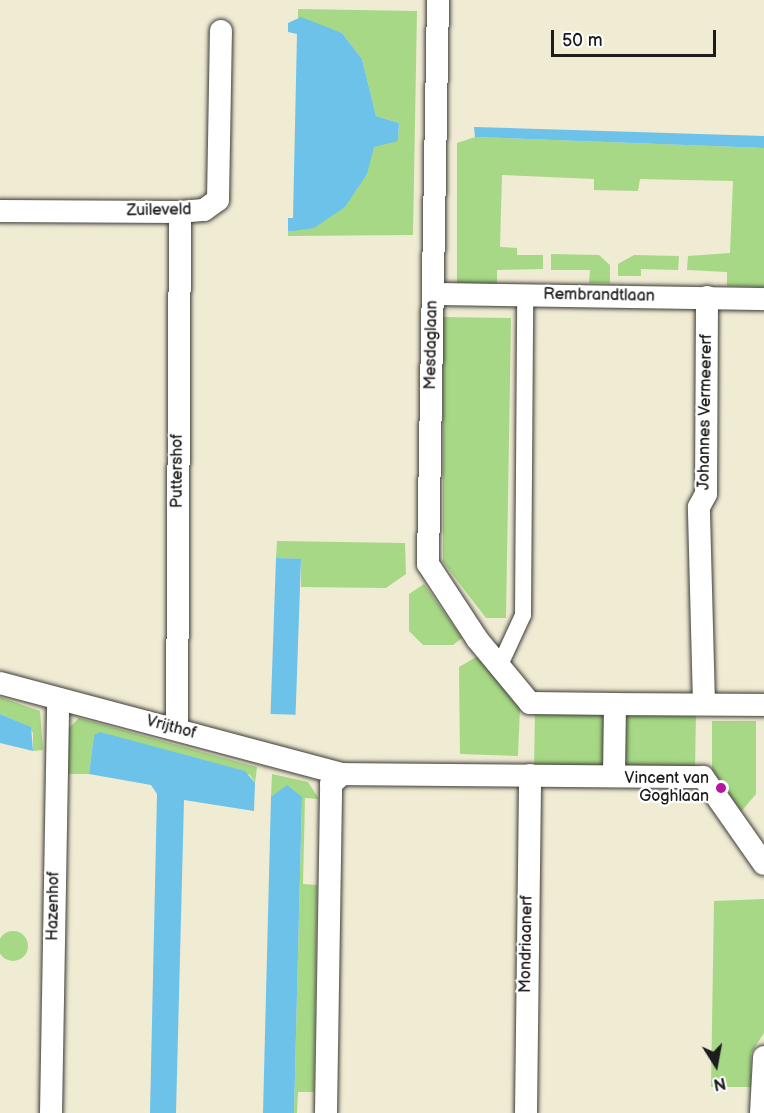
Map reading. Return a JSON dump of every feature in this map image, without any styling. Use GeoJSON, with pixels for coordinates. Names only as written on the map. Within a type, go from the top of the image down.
{"type":"FeatureCollection","features":[{"type":"Feature","properties":{"kind":"street","name":"Mesdaglaan"},"geometry":{"type":"LineString","coordinates":[[438,0],[428,564],[499,667],[530,703],[615,704]]}},
{"type":"Feature","properties":{"kind":"street","name":"Zuileveld"},"geometry":{"type":"LineString","coordinates":[[0,211],[180,212],[204,210],[218,200],[221,31]]}},
{"type":"Feature","properties":{"kind":"street","name":"Puttershof"},"geometry":{"type":"LineString","coordinates":[[177,729],[180,212]]}},
{"type":"Feature","properties":{"kind":"street","name":"Rembrandtlaan"},"geometry":{"type":"LineString","coordinates":[[433,294],[764,299]]}},
{"type":"Feature","properties":{"kind":"street"},"geometry":{"type":"LineString","coordinates":[[499,667],[523,615],[525,296]]}},
{"type":"Feature","properties":{"kind":"street","name":"Johannes Vermeererf"},"geometry":{"type":"LineString","coordinates":[[704,704],[699,507],[706,494],[707,297]]}},
{"type":"Feature","properties":{"kind":"street","name":"Vrijthof"},"geometry":{"type":"LineString","coordinates":[[0,683],[342,774]]}},
{"type":"Feature","properties":{"kind":"street","name":"Hazenhof"},"geometry":{"type":"LineString","coordinates":[[51,1113],[58,699]]}},
{"type":"Feature","properties":{"kind":"street"},"geometry":{"type":"LineString","coordinates":[[614,776],[615,704],[764,705]]}},
{"type":"Feature","properties":{"kind":"street"},"geometry":{"type":"LineString","coordinates":[[326,1113],[331,784],[342,774],[703,777],[764,864]]}},
{"type":"Feature","properties":{"kind":"street","name":"Mondriaanerf"},"geometry":{"type":"LineString","coordinates":[[526,1113],[530,776]]}},
{"type":"Feature","properties":{"kind":"street"},"geometry":{"type":"LineString","coordinates":[[761,1113],[764,1057]]}},
{"type":"Feature","properties":{"kind":"green space"},"geometry":{"type":"Polygon","coordinates":[[[298,9],[417,11],[413,235],[288,236],[288,231],[357,189],[374,146],[398,140],[399,123],[376,116],[362,59],[342,33],[298,19],[298,9]]]}},
{"type":"Feature","properties":{"kind":"green space"},"geometry":{"type":"Polygon","coordinates":[[[475,137],[764,148],[764,287],[727,286],[727,272],[687,270],[688,256],[730,253],[733,181],[640,179],[638,191],[594,190],[594,179],[502,175],[500,247],[517,248],[517,255],[543,255],[543,269],[497,270],[497,285],[457,283],[457,143],[475,137]]]}},
{"type":"Feature","properties":{"kind":"green space"},"geometry":{"type":"Polygon","coordinates":[[[551,254],[599,255],[610,265],[610,283],[589,283],[590,270],[551,270],[551,254]]]}},
{"type":"Feature","properties":{"kind":"green space"},"geometry":{"type":"Polygon","coordinates":[[[634,255],[679,256],[678,270],[641,269],[641,276],[618,276],[618,264],[634,255]]]}},
{"type":"Feature","properties":{"kind":"green space"},"geometry":{"type":"Polygon","coordinates":[[[443,317],[511,318],[506,618],[486,618],[443,562],[443,317]]]}},
{"type":"Feature","properties":{"kind":"green space"},"geometry":{"type":"Polygon","coordinates":[[[277,541],[405,543],[406,574],[386,588],[301,587],[301,559],[276,558],[277,541]]]}},
{"type":"Feature","properties":{"kind":"green space"},"geometry":{"type":"Polygon","coordinates":[[[424,584],[462,638],[453,645],[423,645],[409,631],[409,594],[424,584]]]}},
{"type":"Feature","properties":{"kind":"green space"},"geometry":{"type":"Polygon","coordinates":[[[478,656],[520,707],[518,756],[460,754],[459,667],[478,656]]]}},
{"type":"Feature","properties":{"kind":"green space"},"geometry":{"type":"Polygon","coordinates":[[[0,697],[40,711],[43,750],[33,751],[33,733],[26,725],[0,714],[0,697]]]}},
{"type":"Feature","properties":{"kind":"green space"},"geometry":{"type":"Polygon","coordinates":[[[535,710],[611,711],[610,769],[534,768],[535,710]]]}},
{"type":"Feature","properties":{"kind":"green space"},"geometry":{"type":"Polygon","coordinates":[[[620,712],[696,713],[695,771],[619,770],[620,712]]]}},
{"type":"Feature","properties":{"kind":"green space"},"geometry":{"type":"Polygon","coordinates":[[[79,718],[257,767],[255,783],[250,775],[94,735],[89,774],[67,774],[68,729],[79,718]]]}},
{"type":"Feature","properties":{"kind":"green space"},"geometry":{"type":"Polygon","coordinates":[[[712,721],[756,721],[756,794],[739,814],[712,770],[712,721]]]}},
{"type":"Feature","properties":{"kind":"green space"},"geometry":{"type":"Polygon","coordinates":[[[272,774],[308,782],[319,799],[305,798],[303,884],[317,885],[314,1092],[298,1092],[297,1113],[294,1113],[302,797],[271,797],[272,774]]]}},
{"type":"Feature","properties":{"kind":"green space"},"geometry":{"type":"Polygon","coordinates":[[[764,899],[764,1033],[751,1053],[751,1087],[711,1087],[714,901],[764,899]]]}},
{"type":"Feature","properties":{"kind":"green space"},"geometry":{"type":"Polygon","coordinates":[[[13,931],[24,935],[28,946],[24,957],[13,961],[2,957],[-2,946],[2,935],[13,931]]]}},
{"type":"Feature","properties":{"kind":"water"},"geometry":{"type":"Polygon","coordinates":[[[301,17],[342,33],[362,59],[376,116],[399,123],[398,141],[374,147],[367,174],[345,207],[314,228],[288,231],[288,218],[293,218],[297,34],[288,32],[288,23],[301,17]]]}},
{"type":"Feature","properties":{"kind":"water"},"geometry":{"type":"Polygon","coordinates":[[[474,127],[764,136],[764,148],[475,137],[474,127]]]}},
{"type":"Feature","properties":{"kind":"water"},"geometry":{"type":"Polygon","coordinates":[[[276,558],[301,559],[296,715],[271,714],[276,558]]]}},
{"type":"Feature","properties":{"kind":"water"},"geometry":{"type":"Polygon","coordinates":[[[0,714],[31,727],[33,751],[0,743],[0,714]]]}},
{"type":"Feature","properties":{"kind":"water"},"geometry":{"type":"Polygon","coordinates":[[[100,732],[245,771],[255,783],[254,811],[184,800],[176,1113],[150,1113],[157,794],[151,785],[89,774],[94,735],[100,732]]]}},
{"type":"Feature","properties":{"kind":"water"},"geometry":{"type":"Polygon","coordinates":[[[287,785],[302,797],[294,1113],[263,1113],[271,797],[287,785]]]}},
{"type":"Feature","properties":{"kind":"place","name":"Vincent van Goghlaan"},"geometry":{"type":"Point","coordinates":[721,788]}}]}
